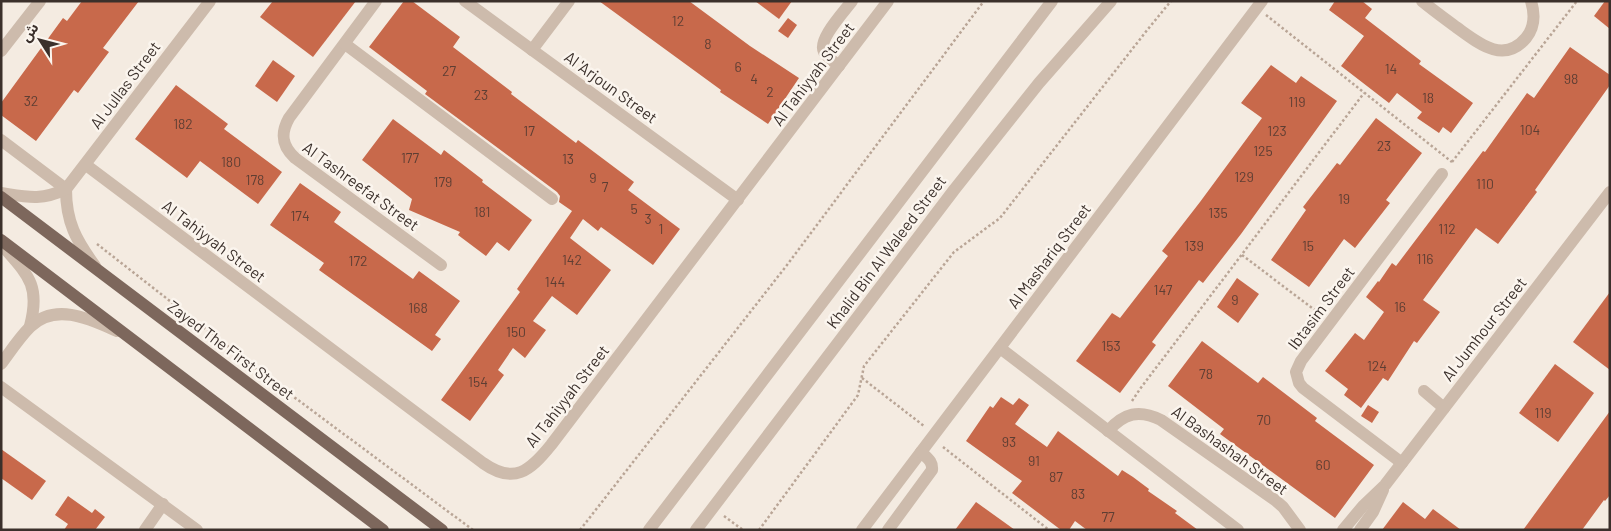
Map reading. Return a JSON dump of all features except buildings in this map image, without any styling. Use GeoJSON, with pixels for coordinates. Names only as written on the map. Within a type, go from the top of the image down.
{"type":"FeatureCollection","features":[{"type":"Feature","properties":{"kind":"main road","name":"Zayed The First Street"},"geometry":{"type":"LineString","coordinates":[[1,195],[442,530]]}},
{"type":"Feature","properties":{"kind":"main road"},"geometry":{"type":"LineString","coordinates":[[1,242],[383,530]]}},
{"type":"Feature","properties":{"kind":"street"},"geometry":{"type":"LineString","coordinates":[[1,51],[40,1]]}},
{"type":"Feature","properties":{"kind":"street","name":"Al Jullas Street"},"geometry":{"type":"LineString","coordinates":[[66,189],[210,1]]}},
{"type":"Feature","properties":{"kind":"street","name":"Al Tashreefat Street"},"geometry":{"type":"LineString","coordinates":[[376,1],[289,118],[283,132],[286,148],[295,158],[441,265]]}},
{"type":"Feature","properties":{"kind":"street","name":"Al 'Arjoun Street"},"geometry":{"type":"LineString","coordinates":[[465,1],[738,200]]}},
{"type":"Feature","properties":{"kind":"street"},"geometry":{"type":"LineString","coordinates":[[532,50],[569,1]]}},
{"type":"Feature","properties":{"kind":"street"},"geometry":{"type":"LineString","coordinates":[[839,66],[826,54],[822,44],[825,36],[852,1]]}},
{"type":"Feature","properties":{"kind":"street","name":"Al Tahiyyah Street"},"geometry":{"type":"LineString","coordinates":[[86,165],[483,463],[506,475],[516,475],[524,471],[548,450],[888,1]]}},
{"type":"Feature","properties":{"kind":"street","name":"Khalid Bin Al Waleed Street"},"geometry":{"type":"LineString","coordinates":[[649,530],[1052,1]]}},
{"type":"Feature","properties":{"kind":"street","name":"Khalid Bin Al Waleed Street"},"geometry":{"type":"LineString","coordinates":[[696,530],[966,174],[1039,83],[1111,1]]}},
{"type":"Feature","properties":{"kind":"street"},"geometry":{"type":"LineString","coordinates":[[1422,1],[1479,44],[1494,50],[1503,50],[1518,44],[1530,32],[1534,16],[1531,1]]}},
{"type":"Feature","properties":{"kind":"street","name":"Al Mashariq Street"},"geometry":{"type":"LineString","coordinates":[[862,530],[1260,4]]}},
{"type":"Feature","properties":{"kind":"street"},"geometry":{"type":"LineString","coordinates":[[345,44],[552,200]]}},
{"type":"Feature","properties":{"kind":"street"},"geometry":{"type":"LineString","coordinates":[[1,140],[66,189]]}},
{"type":"Feature","properties":{"kind":"street","name":"Ibtasim Street"},"geometry":{"type":"LineString","coordinates":[[1402,463],[1299,383],[1296,372],[1298,366],[1330,322],[1442,174]]}},
{"type":"Feature","properties":{"kind":"street"},"geometry":{"type":"LineString","coordinates":[[1,195],[31,198],[49,196],[66,189]]}},
{"type":"Feature","properties":{"kind":"street"},"geometry":{"type":"LineString","coordinates":[[66,189],[66,205],[75,236],[97,269]]}},
{"type":"Feature","properties":{"kind":"street","name":"Al Jumhour Street"},"geometry":{"type":"LineString","coordinates":[[1343,530],[1363,506],[1385,485],[1610,192]]}},
{"type":"Feature","properties":{"kind":"street"},"geometry":{"type":"LineString","coordinates":[[1,242],[31,282],[35,301],[30,326]]}},
{"type":"Feature","properties":{"kind":"street"},"geometry":{"type":"LineString","coordinates":[[1,364],[30,326],[44,318],[68,314],[88,318],[126,335]]}},
{"type":"Feature","properties":{"kind":"street"},"geometry":{"type":"LineString","coordinates":[[1000,348],[1238,530]]}},
{"type":"Feature","properties":{"kind":"street"},"geometry":{"type":"LineString","coordinates":[[1,387],[197,530]]}},
{"type":"Feature","properties":{"kind":"street"},"geometry":{"type":"LineString","coordinates":[[1424,392],[1444,408]]}},
{"type":"Feature","properties":{"kind":"street","name":"Al Bashashah Street"},"geometry":{"type":"LineString","coordinates":[[1125,417],[1142,414],[1161,420],[1275,500],[1283,507],[1300,530]]}},
{"type":"Feature","properties":{"kind":"street"},"geometry":{"type":"LineString","coordinates":[[1108,432],[1116,422],[1125,417]]}},
{"type":"Feature","properties":{"kind":"street"},"geometry":{"type":"LineString","coordinates":[[888,530],[932,470],[930,459],[921,452]]}},
{"type":"Feature","properties":{"kind":"street","name":"Al Jumhour Street"},"geometry":{"type":"LineString","coordinates":[[1360,530],[1373,512],[1385,485]]}},
{"type":"Feature","properties":{"kind":"street"},"geometry":{"type":"LineString","coordinates":[[145,530],[163,504]]}},
{"type":"Feature","properties":{"kind":"path"},"geometry":{"type":"LineString","coordinates":[[580,530],[787,265],[984,1]]}},
{"type":"Feature","properties":{"kind":"path"},"geometry":{"type":"LineString","coordinates":[[760,530],[858,395],[864,366],[949,258],[961,246],[1000,218],[1171,1]]}},
{"type":"Feature","properties":{"kind":"path"},"geometry":{"type":"LineString","coordinates":[[1442,174],[1577,1]]}},
{"type":"Feature","properties":{"kind":"path"},"geometry":{"type":"LineString","coordinates":[[1260,4],[1364,93],[1452,162]]}},
{"type":"Feature","properties":{"kind":"path"},"geometry":{"type":"LineString","coordinates":[[1125,417],[1130,404],[1140,389],[1364,93]]}},
{"type":"Feature","properties":{"kind":"path"},"geometry":{"type":"LineString","coordinates":[[92,239],[271,380],[473,530]]}},
{"type":"Feature","properties":{"kind":"path"},"geometry":{"type":"LineString","coordinates":[[1242,255],[1330,322]]}},
{"type":"Feature","properties":{"kind":"path"},"geometry":{"type":"LineString","coordinates":[[862,378],[1049,530]]}},
{"type":"Feature","properties":{"kind":"path"},"geometry":{"type":"LineString","coordinates":[[712,508],[743,530]]}}]}
